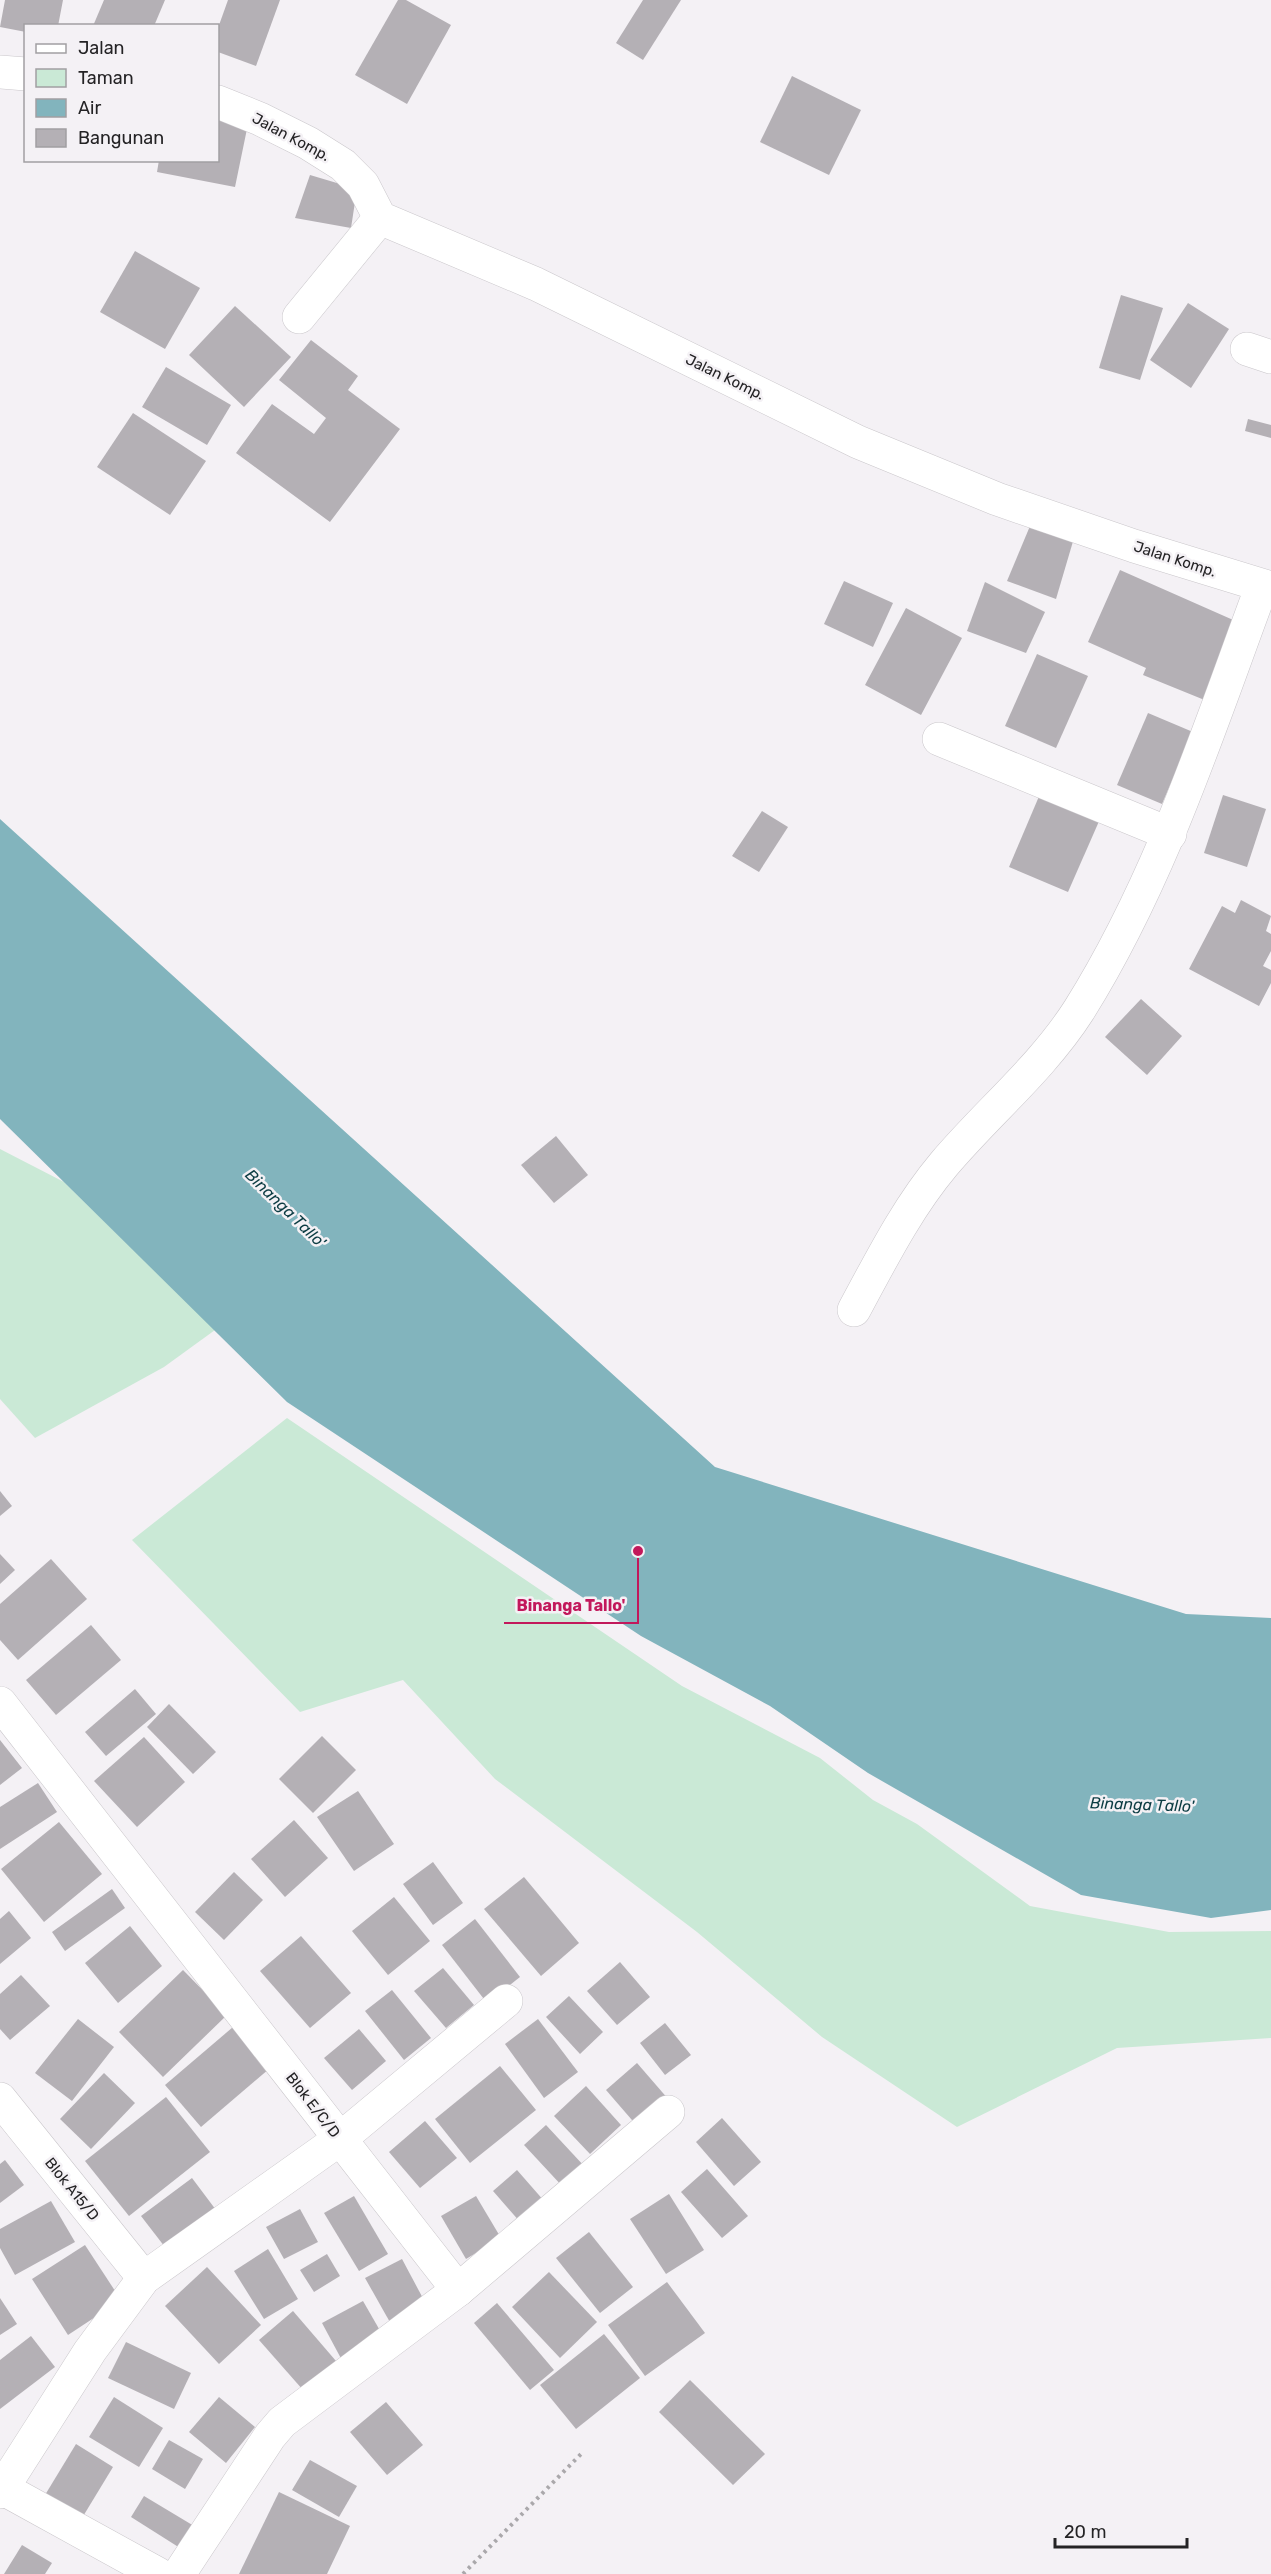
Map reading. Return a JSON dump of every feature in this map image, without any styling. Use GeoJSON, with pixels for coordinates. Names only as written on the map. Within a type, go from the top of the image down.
{"type":"FeatureCollection","features":[{"type":"Feature","properties":{"kind":"street"},"geometry":{"type":"LineString","coordinates":[[0,72],[24,74]]}},
{"type":"Feature","properties":{"kind":"street","name":"Jalan Komp."},"geometry":{"type":"LineString","coordinates":[[219,102],[279,129],[343,165],[363,185],[380,218],[536,284],[858,442],[997,499],[1266,587]]}},
{"type":"Feature","properties":{"kind":"street"},"geometry":{"type":"LineString","coordinates":[[299,317],[380,218]]}},
{"type":"Feature","properties":{"kind":"street"},"geometry":{"type":"LineString","coordinates":[[854,1310],[899,1228],[924,1189],[945,1162],[1052,1047],[1078,1011],[1122,937],[1170,834],[1266,587]]}},
{"type":"Feature","properties":{"kind":"street"},"geometry":{"type":"LineString","coordinates":[[939,740],[1170,834]]}},
{"type":"Feature","properties":{"kind":"street","name":"Blok E/C/D"},"geometry":{"type":"LineString","coordinates":[[0,1703],[458,2290]]}},
{"type":"Feature","properties":{"kind":"street"},"geometry":{"type":"LineString","coordinates":[[158,2574],[0,2489],[90,2352],[144,2278],[340,2139],[506,2001]]}},
{"type":"Feature","properties":{"kind":"street","name":"Blok A15/D"},"geometry":{"type":"LineString","coordinates":[[0,2100],[144,2278]]}},
{"type":"Feature","properties":{"kind":"street"},"geometry":{"type":"LineString","coordinates":[[179,2574],[270,2436],[282,2422],[458,2290],[668,2112]]}},
{"type":"Feature","properties":{"kind":"path"},"geometry":{"type":"LineString","coordinates":[[463,2574],[583,2452]]}},
{"type":"Feature","properties":{"kind":"green space"},"geometry":{"type":"Polygon","coordinates":[[[0,1149],[64,1182],[215,1330],[164,1367],[35,1438],[0,1399],[0,1149]]]}},
{"type":"Feature","properties":{"kind":"green space"},"geometry":{"type":"Polygon","coordinates":[[[287,1418],[682,1686],[820,1758],[873,1800],[917,1824],[1030,1906],[1169,1932],[1271,1931],[1271,2038],[1117,2048],[957,2127],[822,2037],[697,1932],[495,1779],[403,1680],[300,1712],[132,1540],[287,1418]]]}},
{"type":"Feature","properties":{"kind":"water"},"geometry":{"type":"Polygon","coordinates":[[[0,819],[715,1467],[1186,1614],[1271,1618],[1271,1910],[1211,1918],[1081,1895],[868,1773],[770,1706],[641,1636],[287,1402],[0,1119],[0,819]]]}},
{"type":"Feature","properties":{"kind":"building"},"geometry":{"type":"Polygon","coordinates":[[[5,0],[63,0],[58,24],[24,24],[24,32],[0,27],[5,0]]]}},
{"type":"Feature","properties":{"kind":"building"},"geometry":{"type":"Polygon","coordinates":[[[104,0],[165,0],[155,24],[94,24],[104,0]]]}},
{"type":"Feature","properties":{"kind":"building"},"geometry":{"type":"Polygon","coordinates":[[[228,0],[280,0],[256,66],[219,52],[219,25],[228,0]]]}},
{"type":"Feature","properties":{"kind":"building"},"geometry":{"type":"Polygon","coordinates":[[[398,0],[406,0],[451,25],[407,104],[355,75],[398,0]]]}},
{"type":"Feature","properties":{"kind":"building"},"geometry":{"type":"Polygon","coordinates":[[[643,0],[681,0],[643,60],[616,43],[643,0]]]}},
{"type":"Feature","properties":{"kind":"building"},"geometry":{"type":"Polygon","coordinates":[[[792,76],[861,110],[829,175],[760,142],[792,76]]]}},
{"type":"Feature","properties":{"kind":"building"},"geometry":{"type":"Polygon","coordinates":[[[219,118],[248,124],[235,187],[157,172],[159,162],[219,162],[219,118]]]}},
{"type":"Feature","properties":{"kind":"building"},"geometry":{"type":"Polygon","coordinates":[[[310,175],[357,189],[351,228],[295,218],[310,175]]]}},
{"type":"Feature","properties":{"kind":"building"},"geometry":{"type":"Polygon","coordinates":[[[135,251],[200,288],[165,349],[100,312],[135,251]]]}},
{"type":"Feature","properties":{"kind":"building"},"geometry":{"type":"Polygon","coordinates":[[[1121,295],[1163,308],[1140,380],[1099,368],[1121,295]]]}},
{"type":"Feature","properties":{"kind":"building"},"geometry":{"type":"Polygon","coordinates":[[[1188,303],[1229,329],[1191,388],[1150,360],[1188,303]]]}},
{"type":"Feature","properties":{"kind":"building"},"geometry":{"type":"Polygon","coordinates":[[[235,306],[291,357],[244,407],[189,355],[235,306]]]}},
{"type":"Feature","properties":{"kind":"building"},"geometry":{"type":"Polygon","coordinates":[[[311,340],[358,376],[348,390],[400,429],[330,522],[236,453],[272,404],[314,434],[326,418],[279,380],[311,340]]]}},
{"type":"Feature","properties":{"kind":"building"},"geometry":{"type":"Polygon","coordinates":[[[166,367],[231,405],[207,445],[142,407],[166,367]]]}},
{"type":"Feature","properties":{"kind":"building"},"geometry":{"type":"Polygon","coordinates":[[[133,413],[206,461],[170,515],[97,467],[133,413]]]}},
{"type":"Feature","properties":{"kind":"building"},"geometry":{"type":"Polygon","coordinates":[[[1248,419],[1271,425],[1271,438],[1245,431],[1248,419]]]}},
{"type":"Feature","properties":{"kind":"building"},"geometry":{"type":"Polygon","coordinates":[[[1030,526],[1074,538],[1056,599],[1007,581],[1030,526]]]}},
{"type":"Feature","properties":{"kind":"building"},"geometry":{"type":"Polygon","coordinates":[[[1120,570],[1240,623],[1207,701],[1143,675],[1146,668],[1088,642],[1120,570]]]}},
{"type":"Feature","properties":{"kind":"building"},"geometry":{"type":"Polygon","coordinates":[[[844,581],[893,603],[873,647],[824,624],[844,581]]]}},
{"type":"Feature","properties":{"kind":"building"},"geometry":{"type":"Polygon","coordinates":[[[985,582],[1045,612],[1026,653],[967,631],[985,582]]]}},
{"type":"Feature","properties":{"kind":"building"},"geometry":{"type":"Polygon","coordinates":[[[906,608],[962,638],[921,715],[865,685],[906,608]]]}},
{"type":"Feature","properties":{"kind":"building"},"geometry":{"type":"Polygon","coordinates":[[[1037,654],[1088,676],[1056,748],[1005,726],[1037,654]]]}},
{"type":"Feature","properties":{"kind":"building"},"geometry":{"type":"Polygon","coordinates":[[[1148,713],[1193,732],[1162,804],[1117,785],[1148,713]]]}},
{"type":"Feature","properties":{"kind":"building"},"geometry":{"type":"Polygon","coordinates":[[[1040,794],[1100,819],[1068,892],[1009,867],[1040,794]]]}},
{"type":"Feature","properties":{"kind":"building"},"geometry":{"type":"Polygon","coordinates":[[[1223,795],[1266,809],[1247,867],[1204,853],[1223,795]]]}},
{"type":"Feature","properties":{"kind":"building"},"geometry":{"type":"Polygon","coordinates":[[[762,811],[788,827],[759,872],[732,856],[762,811]]]}},
{"type":"Feature","properties":{"kind":"building"},"geometry":{"type":"Polygon","coordinates":[[[1241,900],[1271,916],[1266,931],[1271,934],[1271,951],[1263,966],[1271,970],[1271,983],[1259,1006],[1189,969],[1222,906],[1235,913],[1241,900]]]}},
{"type":"Feature","properties":{"kind":"building"},"geometry":{"type":"Polygon","coordinates":[[[1141,999],[1182,1036],[1147,1075],[1105,1037],[1141,999]]]}},
{"type":"Feature","properties":{"kind":"building"},"geometry":{"type":"Polygon","coordinates":[[[556,1136],[588,1175],[554,1203],[521,1165],[556,1136]]]}},
{"type":"Feature","properties":{"kind":"building"},"geometry":{"type":"Polygon","coordinates":[[[0,1491],[12,1506],[0,1516],[0,1491]]]}},
{"type":"Feature","properties":{"kind":"building"},"geometry":{"type":"Polygon","coordinates":[[[0,1554],[15,1570],[0,1584],[0,1554]]]}},
{"type":"Feature","properties":{"kind":"building"},"geometry":{"type":"Polygon","coordinates":[[[51,1559],[87,1599],[18,1660],[0,1640],[0,1604],[51,1559]]]}},
{"type":"Feature","properties":{"kind":"building"},"geometry":{"type":"Polygon","coordinates":[[[91,1625],[121,1660],[56,1715],[26,1680],[91,1625]]]}},
{"type":"Feature","properties":{"kind":"building"},"geometry":{"type":"Polygon","coordinates":[[[135,1689],[156,1714],[106,1756],[85,1732],[135,1689]]]}},
{"type":"Feature","properties":{"kind":"building"},"geometry":{"type":"Polygon","coordinates":[[[169,1704],[216,1752],[193,1774],[147,1727],[169,1704]]]}},
{"type":"Feature","properties":{"kind":"building"},"geometry":{"type":"Polygon","coordinates":[[[322,1736],[356,1770],[313,1813],[279,1779],[322,1736]]]}},
{"type":"Feature","properties":{"kind":"building"},"geometry":{"type":"Polygon","coordinates":[[[144,1737],[185,1782],[137,1827],[94,1781],[144,1737]]]}},
{"type":"Feature","properties":{"kind":"building"},"geometry":{"type":"Polygon","coordinates":[[[0,1740],[22,1768],[0,1785],[0,1740]]]}},
{"type":"Feature","properties":{"kind":"building"},"geometry":{"type":"Polygon","coordinates":[[[38,1783],[57,1812],[0,1849],[0,1807],[38,1783]]]}},
{"type":"Feature","properties":{"kind":"building"},"geometry":{"type":"Polygon","coordinates":[[[358,1791],[394,1844],[354,1871],[317,1817],[358,1791]]]}},
{"type":"Feature","properties":{"kind":"building"},"geometry":{"type":"Polygon","coordinates":[[[294,1820],[328,1858],[285,1897],[251,1859],[294,1820]]]}},
{"type":"Feature","properties":{"kind":"building"},"geometry":{"type":"Polygon","coordinates":[[[59,1822],[102,1874],[44,1922],[1,1869],[59,1822]]]}},
{"type":"Feature","properties":{"kind":"building"},"geometry":{"type":"Polygon","coordinates":[[[433,1862],[463,1903],[433,1925],[403,1884],[433,1862]]]}},
{"type":"Feature","properties":{"kind":"building"},"geometry":{"type":"Polygon","coordinates":[[[234,1872],[263,1900],[224,1940],[195,1912],[234,1872]]]}},
{"type":"Feature","properties":{"kind":"building"},"geometry":{"type":"Polygon","coordinates":[[[524,1877],[579,1943],[541,1976],[484,1909],[524,1877]]]}},
{"type":"Feature","properties":{"kind":"building"},"geometry":{"type":"Polygon","coordinates":[[[112,1889],[125,1908],[65,1951],[52,1932],[112,1889]]]}},
{"type":"Feature","properties":{"kind":"building"},"geometry":{"type":"Polygon","coordinates":[[[394,1897],[430,1941],[388,1975],[352,1931],[394,1897]]]}},
{"type":"Feature","properties":{"kind":"building"},"geometry":{"type":"Polygon","coordinates":[[[9,1911],[31,1938],[0,1964],[0,1919],[9,1911]]]}},
{"type":"Feature","properties":{"kind":"building"},"geometry":{"type":"Polygon","coordinates":[[[475,1919],[520,1977],[487,2003],[442,1945],[475,1919]]]}},
{"type":"Feature","properties":{"kind":"building"},"geometry":{"type":"Polygon","coordinates":[[[130,1926],[162,1966],[118,2003],[85,1963],[130,1926]]]}},
{"type":"Feature","properties":{"kind":"building"},"geometry":{"type":"Polygon","coordinates":[[[301,1936],[351,1993],[310,2028],[260,1971],[301,1936]]]}},
{"type":"Feature","properties":{"kind":"building"},"geometry":{"type":"Polygon","coordinates":[[[620,1962],[650,1997],[617,2025],[587,1991],[620,1962]]]}},
{"type":"Feature","properties":{"kind":"building"},"geometry":{"type":"Polygon","coordinates":[[[443,1968],[474,2005],[446,2028],[414,1991],[443,1968]]]}},
{"type":"Feature","properties":{"kind":"building"},"geometry":{"type":"Polygon","coordinates":[[[183,1970],[227,2015],[163,2077],[119,2032],[183,1970]]]}},
{"type":"Feature","properties":{"kind":"building"},"geometry":{"type":"Polygon","coordinates":[[[21,1975],[50,2006],[10,2040],[0,2029],[0,1994],[21,1975]]]}},
{"type":"Feature","properties":{"kind":"building"},"geometry":{"type":"Polygon","coordinates":[[[392,1990],[431,2038],[404,2060],[365,2011],[392,1990]]]}},
{"type":"Feature","properties":{"kind":"building"},"geometry":{"type":"Polygon","coordinates":[[[569,1996],[603,2032],[580,2054],[546,2017],[569,1996]]]}},
{"type":"Feature","properties":{"kind":"building"},"geometry":{"type":"Polygon","coordinates":[[[78,2019],[114,2047],[72,2101],[35,2073],[78,2019]]]}},
{"type":"Feature","properties":{"kind":"building"},"geometry":{"type":"Polygon","coordinates":[[[538,2019],[578,2072],[544,2098],[505,2044],[538,2019]]]}},
{"type":"Feature","properties":{"kind":"building"},"geometry":{"type":"Polygon","coordinates":[[[665,2023],[691,2055],[665,2075],[640,2043],[665,2023]]]}},
{"type":"Feature","properties":{"kind":"building"},"geometry":{"type":"Polygon","coordinates":[[[233,2027],[269,2069],[201,2127],[165,2085],[233,2027]]]}},
{"type":"Feature","properties":{"kind":"building"},"geometry":{"type":"Polygon","coordinates":[[[359,2029],[386,2061],[352,2090],[324,2058],[359,2029]]]}},
{"type":"Feature","properties":{"kind":"building"},"geometry":{"type":"Polygon","coordinates":[[[637,2063],[669,2100],[638,2127],[606,2090],[637,2063]]]}},
{"type":"Feature","properties":{"kind":"building"},"geometry":{"type":"Polygon","coordinates":[[[500,2066],[536,2110],[470,2163],[435,2119],[500,2066]]]}},
{"type":"Feature","properties":{"kind":"building"},"geometry":{"type":"Polygon","coordinates":[[[104,2073],[135,2103],[91,2149],[60,2119],[104,2073]]]}},
{"type":"Feature","properties":{"kind":"building"},"geometry":{"type":"Polygon","coordinates":[[[586,2086],[621,2125],[590,2154],[554,2116],[586,2086]]]}},
{"type":"Feature","properties":{"kind":"building"},"geometry":{"type":"Polygon","coordinates":[[[166,2097],[210,2152],[129,2216],[85,2161],[166,2097]]]}},
{"type":"Feature","properties":{"kind":"building"},"geometry":{"type":"Polygon","coordinates":[[[722,2118],[761,2162],[734,2186],[696,2142],[722,2118]]]}},
{"type":"Feature","properties":{"kind":"building"},"geometry":{"type":"Polygon","coordinates":[[[425,2121],[457,2158],[420,2188],[389,2152],[425,2121]]]}},
{"type":"Feature","properties":{"kind":"building"},"geometry":{"type":"Polygon","coordinates":[[[546,2125],[585,2167],[563,2187],[524,2145],[546,2125]]]}},
{"type":"Feature","properties":{"kind":"building"},"geometry":{"type":"Polygon","coordinates":[[[5,2160],[24,2185],[0,2203],[0,2164],[5,2160]]]}},
{"type":"Feature","properties":{"kind":"building"},"geometry":{"type":"Polygon","coordinates":[[[707,2169],[748,2216],[722,2238],[681,2192],[707,2169]]]}},
{"type":"Feature","properties":{"kind":"building"},"geometry":{"type":"Polygon","coordinates":[[[517,2170],[545,2202],[521,2223],[493,2191],[517,2170]]]}},
{"type":"Feature","properties":{"kind":"building"},"geometry":{"type":"Polygon","coordinates":[[[192,2178],[219,2214],[168,2251],[141,2216],[192,2178]]]}},
{"type":"Feature","properties":{"kind":"building"},"geometry":{"type":"Polygon","coordinates":[[[669,2194],[704,2250],[666,2274],[630,2219],[669,2194]]]}},
{"type":"Feature","properties":{"kind":"building"},"geometry":{"type":"Polygon","coordinates":[[[354,2196],[388,2254],[359,2271],[324,2213],[354,2196]]]}},
{"type":"Feature","properties":{"kind":"building"},"geometry":{"type":"Polygon","coordinates":[[[476,2196],[501,2238],[466,2259],[441,2216],[476,2196]]]}},
{"type":"Feature","properties":{"kind":"building"},"geometry":{"type":"Polygon","coordinates":[[[51,2201],[75,2242],[15,2275],[0,2248],[0,2229],[51,2201]]]}},
{"type":"Feature","properties":{"kind":"building"},"geometry":{"type":"Polygon","coordinates":[[[300,2209],[318,2242],[284,2259],[266,2227],[300,2209]]]}},
{"type":"Feature","properties":{"kind":"building"},"geometry":{"type":"Polygon","coordinates":[[[589,2232],[633,2287],[600,2313],[556,2258],[589,2232]]]}},
{"type":"Feature","properties":{"kind":"building"},"geometry":{"type":"Polygon","coordinates":[[[85,2245],[121,2300],[68,2335],[32,2279],[85,2245]]]}},
{"type":"Feature","properties":{"kind":"building"},"geometry":{"type":"Polygon","coordinates":[[[268,2249],[298,2299],[264,2319],[234,2271],[268,2249]]]}},
{"type":"Feature","properties":{"kind":"building"},"geometry":{"type":"Polygon","coordinates":[[[327,2254],[340,2276],[314,2292],[300,2270],[327,2254]]]}},
{"type":"Feature","properties":{"kind":"building"},"geometry":{"type":"Polygon","coordinates":[[[402,2259],[426,2304],[391,2324],[365,2278],[402,2259]]]}},
{"type":"Feature","properties":{"kind":"building"},"geometry":{"type":"Polygon","coordinates":[[[207,2267],[261,2325],[219,2364],[165,2306],[207,2267]]]}},
{"type":"Feature","properties":{"kind":"building"},"geometry":{"type":"Polygon","coordinates":[[[549,2272],[597,2322],[560,2358],[512,2307],[549,2272]]]}},
{"type":"Feature","properties":{"kind":"building"},"geometry":{"type":"Polygon","coordinates":[[[667,2282],[705,2333],[645,2376],[608,2325],[667,2282]]]}},
{"type":"Feature","properties":{"kind":"building"},"geometry":{"type":"Polygon","coordinates":[[[0,2298],[17,2324],[0,2335],[0,2298]]]}},
{"type":"Feature","properties":{"kind":"building"},"geometry":{"type":"Polygon","coordinates":[[[363,2301],[386,2341],[344,2364],[322,2323],[363,2301]]]}},
{"type":"Feature","properties":{"kind":"building"},"geometry":{"type":"Polygon","coordinates":[[[497,2303],[554,2370],[530,2390],[474,2323],[497,2303]]]}},
{"type":"Feature","properties":{"kind":"building"},"geometry":{"type":"Polygon","coordinates":[[[293,2311],[336,2361],[303,2390],[259,2340],[293,2311]]]}},
{"type":"Feature","properties":{"kind":"building"},"geometry":{"type":"Polygon","coordinates":[[[604,2334],[640,2378],[576,2429],[540,2385],[604,2334]]]}},
{"type":"Feature","properties":{"kind":"building"},"geometry":{"type":"Polygon","coordinates":[[[31,2336],[55,2367],[0,2409],[0,2360],[31,2336]]]}},
{"type":"Feature","properties":{"kind":"building"},"geometry":{"type":"Polygon","coordinates":[[[126,2342],[191,2373],[174,2409],[108,2378],[126,2342]]]}},
{"type":"Feature","properties":{"kind":"building"},"geometry":{"type":"Polygon","coordinates":[[[690,2380],[765,2454],[733,2485],[659,2412],[690,2380]]]}},
{"type":"Feature","properties":{"kind":"building"},"geometry":{"type":"Polygon","coordinates":[[[114,2397],[163,2428],[139,2467],[89,2437],[114,2397]]]}},
{"type":"Feature","properties":{"kind":"building"},"geometry":{"type":"Polygon","coordinates":[[[219,2397],[255,2427],[226,2463],[189,2432],[219,2397]]]}},
{"type":"Feature","properties":{"kind":"building"},"geometry":{"type":"Polygon","coordinates":[[[386,2402],[423,2445],[387,2475],[350,2432],[386,2402]]]}},
{"type":"Feature","properties":{"kind":"building"},"geometry":{"type":"Polygon","coordinates":[[[169,2440],[203,2459],[185,2489],[152,2469],[169,2440]]]}},
{"type":"Feature","properties":{"kind":"building"},"geometry":{"type":"Polygon","coordinates":[[[76,2444],[113,2467],[82,2518],[45,2495],[76,2444]]]}},
{"type":"Feature","properties":{"kind":"building"},"geometry":{"type":"Polygon","coordinates":[[[310,2460],[357,2486],[339,2517],[292,2490],[310,2460]]]}},
{"type":"Feature","properties":{"kind":"building"},"geometry":{"type":"Polygon","coordinates":[[[279,2492],[350,2526],[327,2574],[239,2574],[279,2492]]]}},
{"type":"Feature","properties":{"kind":"building"},"geometry":{"type":"Polygon","coordinates":[[[144,2496],[194,2526],[180,2548],[131,2517],[144,2496]]]}},
{"type":"Feature","properties":{"kind":"building"},"geometry":{"type":"Polygon","coordinates":[[[22,2545],[52,2563],[45,2574],[4,2574],[22,2545]]]}},
{"type":"Feature","properties":{"kind":"place","name":"Binanga Tallo'"},"geometry":{"type":"Point","coordinates":[638,1551]}}]}
